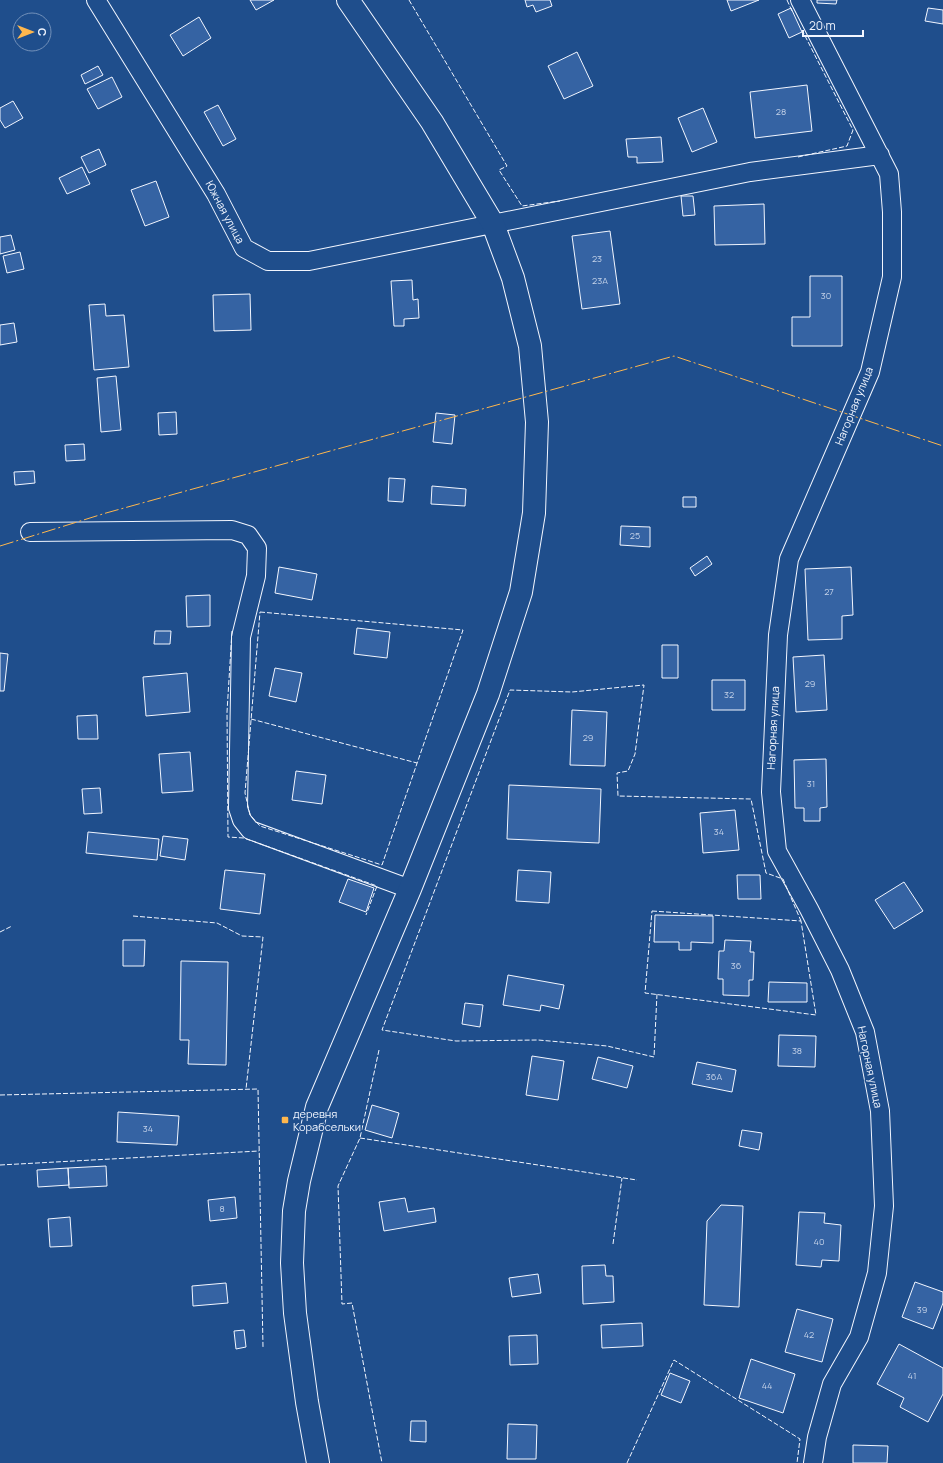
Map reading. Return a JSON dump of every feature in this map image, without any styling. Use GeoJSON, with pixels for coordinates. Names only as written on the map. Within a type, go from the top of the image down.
{"type":"FeatureCollection","features":[{"type":"Feature","properties":{"kind":"main road"},"geometry":{"type":"LineString","coordinates":[[318,1463],[307,1402],[295,1313],[292,1277],[294,1211],[299,1181],[317,1107],[410,888],[490,687],[521,592],[534,513],[537,422],[530,346],[513,278],[493,224],[432,122],[348,0]]}},
{"type":"Feature","properties":{"kind":"street","name":"Южная улица"},"geometry":{"type":"LineString","coordinates":[[96,0],[216,194],[244,248],[268,261],[309,261],[750,172],[880,156]]}},
{"type":"Feature","properties":{"kind":"street","name":"Нагорная улица"},"geometry":{"type":"LineString","coordinates":[[800,0],[889,174],[892,212],[892,277],[870,372],[789,559],[778,635],[771,792],[777,851],[840,970],[866,1032],[880,1110],[884,1206],[877,1273],[859,1337],[832,1384],[817,1437],[813,1463]]}},
{"type":"Feature","properties":{"kind":"street"},"geometry":{"type":"LineString","coordinates":[[30,532],[232,530],[248,535],[256,548],[256,576],[242,636],[238,808],[242,820],[250,830],[410,888]]}},
{"type":"Feature","properties":{"kind":"building"},"geometry":{"type":"Polygon","coordinates":[[[250,0],[274,0],[256,10],[250,0]]]}},
{"type":"Feature","properties":{"kind":"building"},"geometry":{"type":"Polygon","coordinates":[[[525,0],[550,0],[552,6],[536,12],[533,5],[527,7],[525,0]]]}},
{"type":"Feature","properties":{"kind":"building"},"geometry":{"type":"Polygon","coordinates":[[[727,0],[759,0],[731,11],[727,0]]]}},
{"type":"Feature","properties":{"kind":"building"},"geometry":{"type":"Polygon","coordinates":[[[817,0],[837,0],[836,4],[817,3],[817,0]]]}},
{"type":"Feature","properties":{"kind":"building"},"geometry":{"type":"Polygon","coordinates":[[[791,8],[802,32],[789,38],[778,14],[791,8]]]}},
{"type":"Feature","properties":{"kind":"building"},"geometry":{"type":"Polygon","coordinates":[[[928,8],[943,10],[943,24],[925,21],[928,8]]]}},
{"type":"Feature","properties":{"kind":"building"},"geometry":{"type":"Polygon","coordinates":[[[199,17],[211,38],[183,56],[170,35],[199,17]]]}},
{"type":"Feature","properties":{"kind":"building"},"geometry":{"type":"Polygon","coordinates":[[[577,52],[593,86],[564,99],[548,66],[577,52]]]}},
{"type":"Feature","properties":{"kind":"building"},"geometry":{"type":"Polygon","coordinates":[[[98,66],[103,75],[85,84],[81,75],[98,66]]]}},
{"type":"Feature","properties":{"kind":"building"},"geometry":{"type":"Polygon","coordinates":[[[112,77],[122,97],[98,109],[87,89],[112,77]]]}},
{"type":"Feature","properties":{"kind":"building"},"geometry":{"type":"Polygon","coordinates":[[[807,85],[812,131],[755,138],[750,92],[807,85]]]}},
{"type":"Feature","properties":{"kind":"building"},"geometry":{"type":"Polygon","coordinates":[[[13,101],[23,118],[5,128],[0,120],[0,108],[13,101]]]}},
{"type":"Feature","properties":{"kind":"building"},"geometry":{"type":"Polygon","coordinates":[[[218,105],[236,139],[223,146],[204,112],[218,105]]]}},
{"type":"Feature","properties":{"kind":"building"},"geometry":{"type":"Polygon","coordinates":[[[703,108],[717,142],[692,152],[678,118],[703,108]]]}},
{"type":"Feature","properties":{"kind":"building"},"geometry":{"type":"Polygon","coordinates":[[[661,137],[663,162],[637,163],[637,157],[628,157],[626,139],[661,137]]]}},
{"type":"Feature","properties":{"kind":"building"},"geometry":{"type":"Polygon","coordinates":[[[99,149],[106,165],[89,173],[81,157],[99,149]]]}},
{"type":"Feature","properties":{"kind":"building"},"geometry":{"type":"Polygon","coordinates":[[[82,167],[90,184],[67,194],[59,178],[82,167]]]}},
{"type":"Feature","properties":{"kind":"building"},"geometry":{"type":"Polygon","coordinates":[[[156,181],[169,217],[145,226],[131,190],[156,181]]]}},
{"type":"Feature","properties":{"kind":"building"},"geometry":{"type":"Polygon","coordinates":[[[681,196],[693,196],[695,215],[683,216],[681,196]]]}},
{"type":"Feature","properties":{"kind":"building"},"geometry":{"type":"Polygon","coordinates":[[[764,204],[765,244],[715,245],[714,206],[764,204]]]}},
{"type":"Feature","properties":{"kind":"building"},"geometry":{"type":"Polygon","coordinates":[[[610,231],[620,304],[582,309],[572,236],[610,231]]]}},
{"type":"Feature","properties":{"kind":"building"},"geometry":{"type":"Polygon","coordinates":[[[11,235],[15,250],[0,254],[0,237],[11,235]]]}},
{"type":"Feature","properties":{"kind":"building"},"geometry":{"type":"Polygon","coordinates":[[[20,252],[24,269],[7,273],[3,256],[20,252]]]}},
{"type":"Feature","properties":{"kind":"building"},"geometry":{"type":"Polygon","coordinates":[[[810,276],[842,276],[842,346],[792,346],[792,317],[810,317],[810,276]]]}},
{"type":"Feature","properties":{"kind":"building"},"geometry":{"type":"Polygon","coordinates":[[[412,280],[413,300],[418,299],[419,318],[404,319],[404,326],[394,326],[391,281],[412,280]]]}},
{"type":"Feature","properties":{"kind":"building"},"geometry":{"type":"Polygon","coordinates":[[[250,294],[251,330],[214,331],[213,295],[250,294]]]}},
{"type":"Feature","properties":{"kind":"building"},"geometry":{"type":"Polygon","coordinates":[[[105,304],[106,316],[124,315],[129,367],[94,370],[89,305],[105,304]]]}},
{"type":"Feature","properties":{"kind":"building"},"geometry":{"type":"Polygon","coordinates":[[[14,323],[17,342],[0,345],[0,325],[14,323]]]}},
{"type":"Feature","properties":{"kind":"building"},"geometry":{"type":"Polygon","coordinates":[[[116,376],[121,430],[101,432],[97,378],[116,376]]]}},
{"type":"Feature","properties":{"kind":"building"},"geometry":{"type":"Polygon","coordinates":[[[176,412],[177,434],[159,435],[158,413],[176,412]]]}},
{"type":"Feature","properties":{"kind":"building"},"geometry":{"type":"Polygon","coordinates":[[[436,413],[455,415],[452,444],[433,442],[436,413]]]}},
{"type":"Feature","properties":{"kind":"building"},"geometry":{"type":"Polygon","coordinates":[[[84,444],[85,460],[66,461],[65,445],[84,444]]]}},
{"type":"Feature","properties":{"kind":"building"},"geometry":{"type":"Polygon","coordinates":[[[34,471],[35,483],[15,485],[14,472],[34,471]]]}},
{"type":"Feature","properties":{"kind":"building"},"geometry":{"type":"Polygon","coordinates":[[[389,478],[405,479],[403,502],[388,501],[389,478]]]}},
{"type":"Feature","properties":{"kind":"building"},"geometry":{"type":"Polygon","coordinates":[[[432,486],[466,489],[465,506],[431,504],[432,486]]]}},
{"type":"Feature","properties":{"kind":"building"},"geometry":{"type":"Polygon","coordinates":[[[683,497],[696,497],[696,507],[683,507],[683,497]]]}},
{"type":"Feature","properties":{"kind":"building"},"geometry":{"type":"Polygon","coordinates":[[[621,526],[650,527],[650,547],[620,545],[621,526]]]}},
{"type":"Feature","properties":{"kind":"building"},"geometry":{"type":"Polygon","coordinates":[[[707,556],[712,564],[695,576],[690,568],[707,556]]]}},
{"type":"Feature","properties":{"kind":"building"},"geometry":{"type":"Polygon","coordinates":[[[279,567],[317,574],[312,600],[275,593],[279,567]]]}},
{"type":"Feature","properties":{"kind":"building"},"geometry":{"type":"Polygon","coordinates":[[[851,567],[853,615],[842,616],[842,639],[808,640],[805,569],[851,567]]]}},
{"type":"Feature","properties":{"kind":"building"},"geometry":{"type":"Polygon","coordinates":[[[210,595],[210,626],[187,627],[186,596],[210,595]]]}},
{"type":"Feature","properties":{"kind":"building"},"geometry":{"type":"Polygon","coordinates":[[[357,628],[390,632],[387,658],[354,654],[357,628]]]}},
{"type":"Feature","properties":{"kind":"building"},"geometry":{"type":"Polygon","coordinates":[[[155,631],[171,631],[170,644],[154,644],[155,631]]]}},
{"type":"Feature","properties":{"kind":"building"},"geometry":{"type":"Polygon","coordinates":[[[662,645],[678,645],[678,678],[662,678],[662,645]]]}},
{"type":"Feature","properties":{"kind":"building"},"geometry":{"type":"Polygon","coordinates":[[[0,653],[8,654],[4,691],[0,691],[0,653]]]}},
{"type":"Feature","properties":{"kind":"building"},"geometry":{"type":"Polygon","coordinates":[[[824,655],[827,710],[796,712],[793,657],[824,655]]]}},
{"type":"Feature","properties":{"kind":"building"},"geometry":{"type":"Polygon","coordinates":[[[275,668],[302,673],[296,702],[269,696],[275,668]]]}},
{"type":"Feature","properties":{"kind":"building"},"geometry":{"type":"Polygon","coordinates":[[[187,673],[190,712],[146,716],[143,677],[187,673]]]}},
{"type":"Feature","properties":{"kind":"building"},"geometry":{"type":"Polygon","coordinates":[[[712,680],[745,680],[745,710],[712,710],[712,680]]]}},
{"type":"Feature","properties":{"kind":"building"},"geometry":{"type":"Polygon","coordinates":[[[572,710],[607,712],[605,766],[570,765],[572,710]]]}},
{"type":"Feature","properties":{"kind":"building"},"geometry":{"type":"Polygon","coordinates":[[[97,715],[98,739],[78,739],[77,716],[97,715]]]}},
{"type":"Feature","properties":{"kind":"building"},"geometry":{"type":"Polygon","coordinates":[[[190,752],[193,791],[162,793],[159,754],[190,752]]]}},
{"type":"Feature","properties":{"kind":"building"},"geometry":{"type":"Polygon","coordinates":[[[826,759],[827,807],[820,808],[820,821],[804,821],[804,808],[795,808],[794,760],[826,759]]]}},
{"type":"Feature","properties":{"kind":"building"},"geometry":{"type":"Polygon","coordinates":[[[296,771],[326,775],[322,804],[292,800],[296,771]]]}},
{"type":"Feature","properties":{"kind":"building"},"geometry":{"type":"Polygon","coordinates":[[[509,785],[601,789],[599,843],[507,839],[509,785]]]}},
{"type":"Feature","properties":{"kind":"building"},"geometry":{"type":"Polygon","coordinates":[[[100,788],[102,813],[84,814],[82,789],[100,788]]]}},
{"type":"Feature","properties":{"kind":"building"},"geometry":{"type":"Polygon","coordinates":[[[735,810],[739,850],[703,853],[700,813],[735,810]]]}},
{"type":"Feature","properties":{"kind":"building"},"geometry":{"type":"Polygon","coordinates":[[[88,832],[159,839],[157,860],[86,853],[88,832]]]}},
{"type":"Feature","properties":{"kind":"building"},"geometry":{"type":"Polygon","coordinates":[[[163,836],[188,839],[185,860],[160,856],[163,836]]]}},
{"type":"Feature","properties":{"kind":"building"},"geometry":{"type":"Polygon","coordinates":[[[225,870],[265,874],[260,914],[220,909],[225,870]]]}},
{"type":"Feature","properties":{"kind":"building"},"geometry":{"type":"Polygon","coordinates":[[[518,870],[551,872],[549,903],[516,901],[518,870]]]}},
{"type":"Feature","properties":{"kind":"building"},"geometry":{"type":"Polygon","coordinates":[[[737,875],[760,875],[761,899],[738,899],[737,875]]]}},
{"type":"Feature","properties":{"kind":"building"},"geometry":{"type":"Polygon","coordinates":[[[348,879],[374,888],[366,912],[339,902],[348,879]]]}},
{"type":"Feature","properties":{"kind":"building"},"geometry":{"type":"Polygon","coordinates":[[[904,882],[923,911],[894,929],[875,900],[904,882]]]}},
{"type":"Feature","properties":{"kind":"building"},"geometry":{"type":"Polygon","coordinates":[[[655,915],[713,916],[713,943],[691,942],[691,950],[679,950],[679,942],[654,942],[655,915]]]}},
{"type":"Feature","properties":{"kind":"building"},"geometry":{"type":"Polygon","coordinates":[[[123,940],[145,940],[144,966],[123,966],[123,940]]]}},
{"type":"Feature","properties":{"kind":"building"},"geometry":{"type":"Polygon","coordinates":[[[725,940],[751,941],[750,952],[754,952],[753,980],[749,980],[749,996],[723,995],[723,979],[718,979],[719,951],[724,951],[725,940]]]}},
{"type":"Feature","properties":{"kind":"building"},"geometry":{"type":"Polygon","coordinates":[[[181,961],[228,962],[226,1065],[188,1064],[189,1040],[180,1040],[181,961]]]}},
{"type":"Feature","properties":{"kind":"building"},"geometry":{"type":"Polygon","coordinates":[[[508,975],[564,985],[559,1009],[541,1005],[540,1011],[503,1005],[508,975]]]}},
{"type":"Feature","properties":{"kind":"building"},"geometry":{"type":"Polygon","coordinates":[[[769,982],[807,983],[807,1002],[768,1002],[769,982]]]}},
{"type":"Feature","properties":{"kind":"building"},"geometry":{"type":"Polygon","coordinates":[[[465,1003],[483,1005],[480,1027],[462,1024],[465,1003]]]}},
{"type":"Feature","properties":{"kind":"building"},"geometry":{"type":"Polygon","coordinates":[[[779,1035],[816,1036],[815,1067],[778,1066],[779,1035]]]}},
{"type":"Feature","properties":{"kind":"building"},"geometry":{"type":"Polygon","coordinates":[[[532,1056],[564,1061],[558,1100],[526,1095],[532,1056]]]}},
{"type":"Feature","properties":{"kind":"building"},"geometry":{"type":"Polygon","coordinates":[[[598,1057],[633,1066],[627,1088],[592,1079],[598,1057]]]}},
{"type":"Feature","properties":{"kind":"building"},"geometry":{"type":"Polygon","coordinates":[[[697,1062],[736,1070],[732,1092],[692,1084],[697,1062]]]}},
{"type":"Feature","properties":{"kind":"building"},"geometry":{"type":"Polygon","coordinates":[[[372,1105],[399,1113],[392,1138],[365,1130],[372,1105]]]}},
{"type":"Feature","properties":{"kind":"building"},"geometry":{"type":"Polygon","coordinates":[[[118,1112],[179,1116],[177,1145],[117,1142],[118,1112]]]}},
{"type":"Feature","properties":{"kind":"building"},"geometry":{"type":"Polygon","coordinates":[[[742,1130],[762,1133],[759,1150],[739,1146],[742,1130]]]}},
{"type":"Feature","properties":{"kind":"building"},"geometry":{"type":"Polygon","coordinates":[[[106,1166],[107,1186],[69,1188],[68,1168],[106,1166]]]}},
{"type":"Feature","properties":{"kind":"building"},"geometry":{"type":"Polygon","coordinates":[[[68,1168],[69,1185],[38,1187],[37,1170],[68,1168]]]}},
{"type":"Feature","properties":{"kind":"building"},"geometry":{"type":"Polygon","coordinates":[[[235,1197],[237,1218],[210,1221],[208,1200],[235,1197]]]}},
{"type":"Feature","properties":{"kind":"building"},"geometry":{"type":"Polygon","coordinates":[[[405,1198],[408,1212],[434,1208],[436,1222],[384,1231],[379,1202],[405,1198]]]}},
{"type":"Feature","properties":{"kind":"building"},"geometry":{"type":"Polygon","coordinates":[[[721,1205],[743,1206],[739,1307],[704,1305],[707,1221],[721,1205]]]}},
{"type":"Feature","properties":{"kind":"building"},"geometry":{"type":"Polygon","coordinates":[[[799,1212],[825,1213],[824,1223],[841,1225],[839,1261],[822,1260],[821,1267],[796,1265],[799,1212]]]}},
{"type":"Feature","properties":{"kind":"building"},"geometry":{"type":"Polygon","coordinates":[[[70,1217],[72,1246],[50,1247],[48,1219],[70,1217]]]}},
{"type":"Feature","properties":{"kind":"building"},"geometry":{"type":"Polygon","coordinates":[[[605,1265],[606,1276],[613,1276],[614,1302],[583,1304],[582,1266],[605,1265]]]}},
{"type":"Feature","properties":{"kind":"building"},"geometry":{"type":"Polygon","coordinates":[[[538,1274],[541,1293],[512,1297],[509,1278],[538,1274]]]}},
{"type":"Feature","properties":{"kind":"building"},"geometry":{"type":"Polygon","coordinates":[[[915,1282],[943,1292],[943,1303],[933,1329],[902,1317],[915,1282]]]}},
{"type":"Feature","properties":{"kind":"building"},"geometry":{"type":"Polygon","coordinates":[[[226,1283],[228,1303],[193,1306],[192,1286],[226,1283]]]}},
{"type":"Feature","properties":{"kind":"building"},"geometry":{"type":"Polygon","coordinates":[[[797,1309],[833,1319],[822,1362],[785,1352],[797,1309]]]}},
{"type":"Feature","properties":{"kind":"building"},"geometry":{"type":"Polygon","coordinates":[[[642,1323],[643,1346],[602,1348],[601,1325],[642,1323]]]}},
{"type":"Feature","properties":{"kind":"building"},"geometry":{"type":"Polygon","coordinates":[[[244,1330],[246,1347],[236,1349],[234,1331],[244,1330]]]}},
{"type":"Feature","properties":{"kind":"building"},"geometry":{"type":"Polygon","coordinates":[[[537,1335],[538,1364],[510,1365],[509,1336],[537,1335]]]}},
{"type":"Feature","properties":{"kind":"building"},"geometry":{"type":"Polygon","coordinates":[[[899,1344],[943,1368],[943,1394],[928,1422],[900,1407],[904,1398],[877,1384],[899,1344]]]}},
{"type":"Feature","properties":{"kind":"building"},"geometry":{"type":"Polygon","coordinates":[[[751,1359],[795,1374],[783,1413],[739,1398],[751,1359]]]}},
{"type":"Feature","properties":{"kind":"building"},"geometry":{"type":"Polygon","coordinates":[[[670,1373],[690,1381],[681,1403],[661,1395],[670,1373]]]}},
{"type":"Feature","properties":{"kind":"building"},"geometry":{"type":"Polygon","coordinates":[[[411,1421],[426,1421],[426,1442],[410,1441],[411,1421]]]}},
{"type":"Feature","properties":{"kind":"building"},"geometry":{"type":"Polygon","coordinates":[[[508,1424],[537,1425],[536,1459],[507,1459],[508,1424]]]}},
{"type":"Feature","properties":{"kind":"building"},"geometry":{"type":"Polygon","coordinates":[[[853,1445],[888,1446],[887,1463],[853,1463],[853,1445]]]}},
{"type":"Feature","properties":{"kind":"fence"},"geometry":{"type":"LineString","coordinates":[[409,0],[507,166],[499,170],[522,206],[560,201]]}},
{"type":"Feature","properties":{"kind":"fence"},"geometry":{"type":"LineString","coordinates":[[787,0],[792,11]]}},
{"type":"Feature","properties":{"kind":"fence"},"geometry":{"type":"LineString","coordinates":[[798,157],[847,146],[853,130],[802,30]]}},
{"type":"Feature","properties":{"kind":"fence"},"geometry":{"type":"LineString","coordinates":[[260,612],[463,630],[382,865],[260,826],[250,815],[245,793],[260,612]]}},
{"type":"Feature","properties":{"kind":"fence"},"geometry":{"type":"LineString","coordinates":[[232,631],[227,712],[228,837],[244,838],[377,886],[366,915]]}},
{"type":"Feature","properties":{"kind":"fence"},"geometry":{"type":"LineString","coordinates":[[657,994],[654,1057],[607,1046],[538,1040],[456,1041],[382,1030],[510,690],[572,692],[644,685],[635,754],[628,771],[617,773],[618,796],[751,799],[766,873],[783,879],[801,921]]}},
{"type":"Feature","properties":{"kind":"fence"},"geometry":{"type":"LineString","coordinates":[[251,719],[417,763]]}},
{"type":"Feature","properties":{"kind":"fence"},"geometry":{"type":"LineString","coordinates":[[652,911],[801,921],[816,1015],[645,993],[652,911]]}},
{"type":"Feature","properties":{"kind":"fence"},"geometry":{"type":"LineString","coordinates":[[133,916],[217,923],[242,936],[263,937],[246,1089]]}},
{"type":"Feature","properties":{"kind":"fence"},"geometry":{"type":"LineString","coordinates":[[0,932],[12,926]]}},
{"type":"Feature","properties":{"kind":"fence"},"geometry":{"type":"LineString","coordinates":[[379,1050],[360,1138],[338,1186],[342,1304],[352,1303],[382,1463]]}},
{"type":"Feature","properties":{"kind":"fence"},"geometry":{"type":"LineString","coordinates":[[0,1095],[258,1089],[263,1347]]}},
{"type":"Feature","properties":{"kind":"fence"},"geometry":{"type":"LineString","coordinates":[[360,1138],[637,1180]]}},
{"type":"Feature","properties":{"kind":"fence"},"geometry":{"type":"LineString","coordinates":[[0,1165],[259,1151]]}},
{"type":"Feature","properties":{"kind":"fence"},"geometry":{"type":"LineString","coordinates":[[613,1244],[622,1178]]}},
{"type":"Feature","properties":{"kind":"fence"},"geometry":{"type":"LineString","coordinates":[[627,1463],[674,1360],[800,1439],[797,1463]]}},
{"type":"Feature","properties":{"kind":"power"},"geometry":{"type":"LineString","coordinates":[[0,546],[106,513],[674,356],[943,446]]}},
{"type":"Feature","properties":{"kind":"place","name":"деревня Корабсельки"},"geometry":{"type":"Point","coordinates":[285,1120]}}]}
